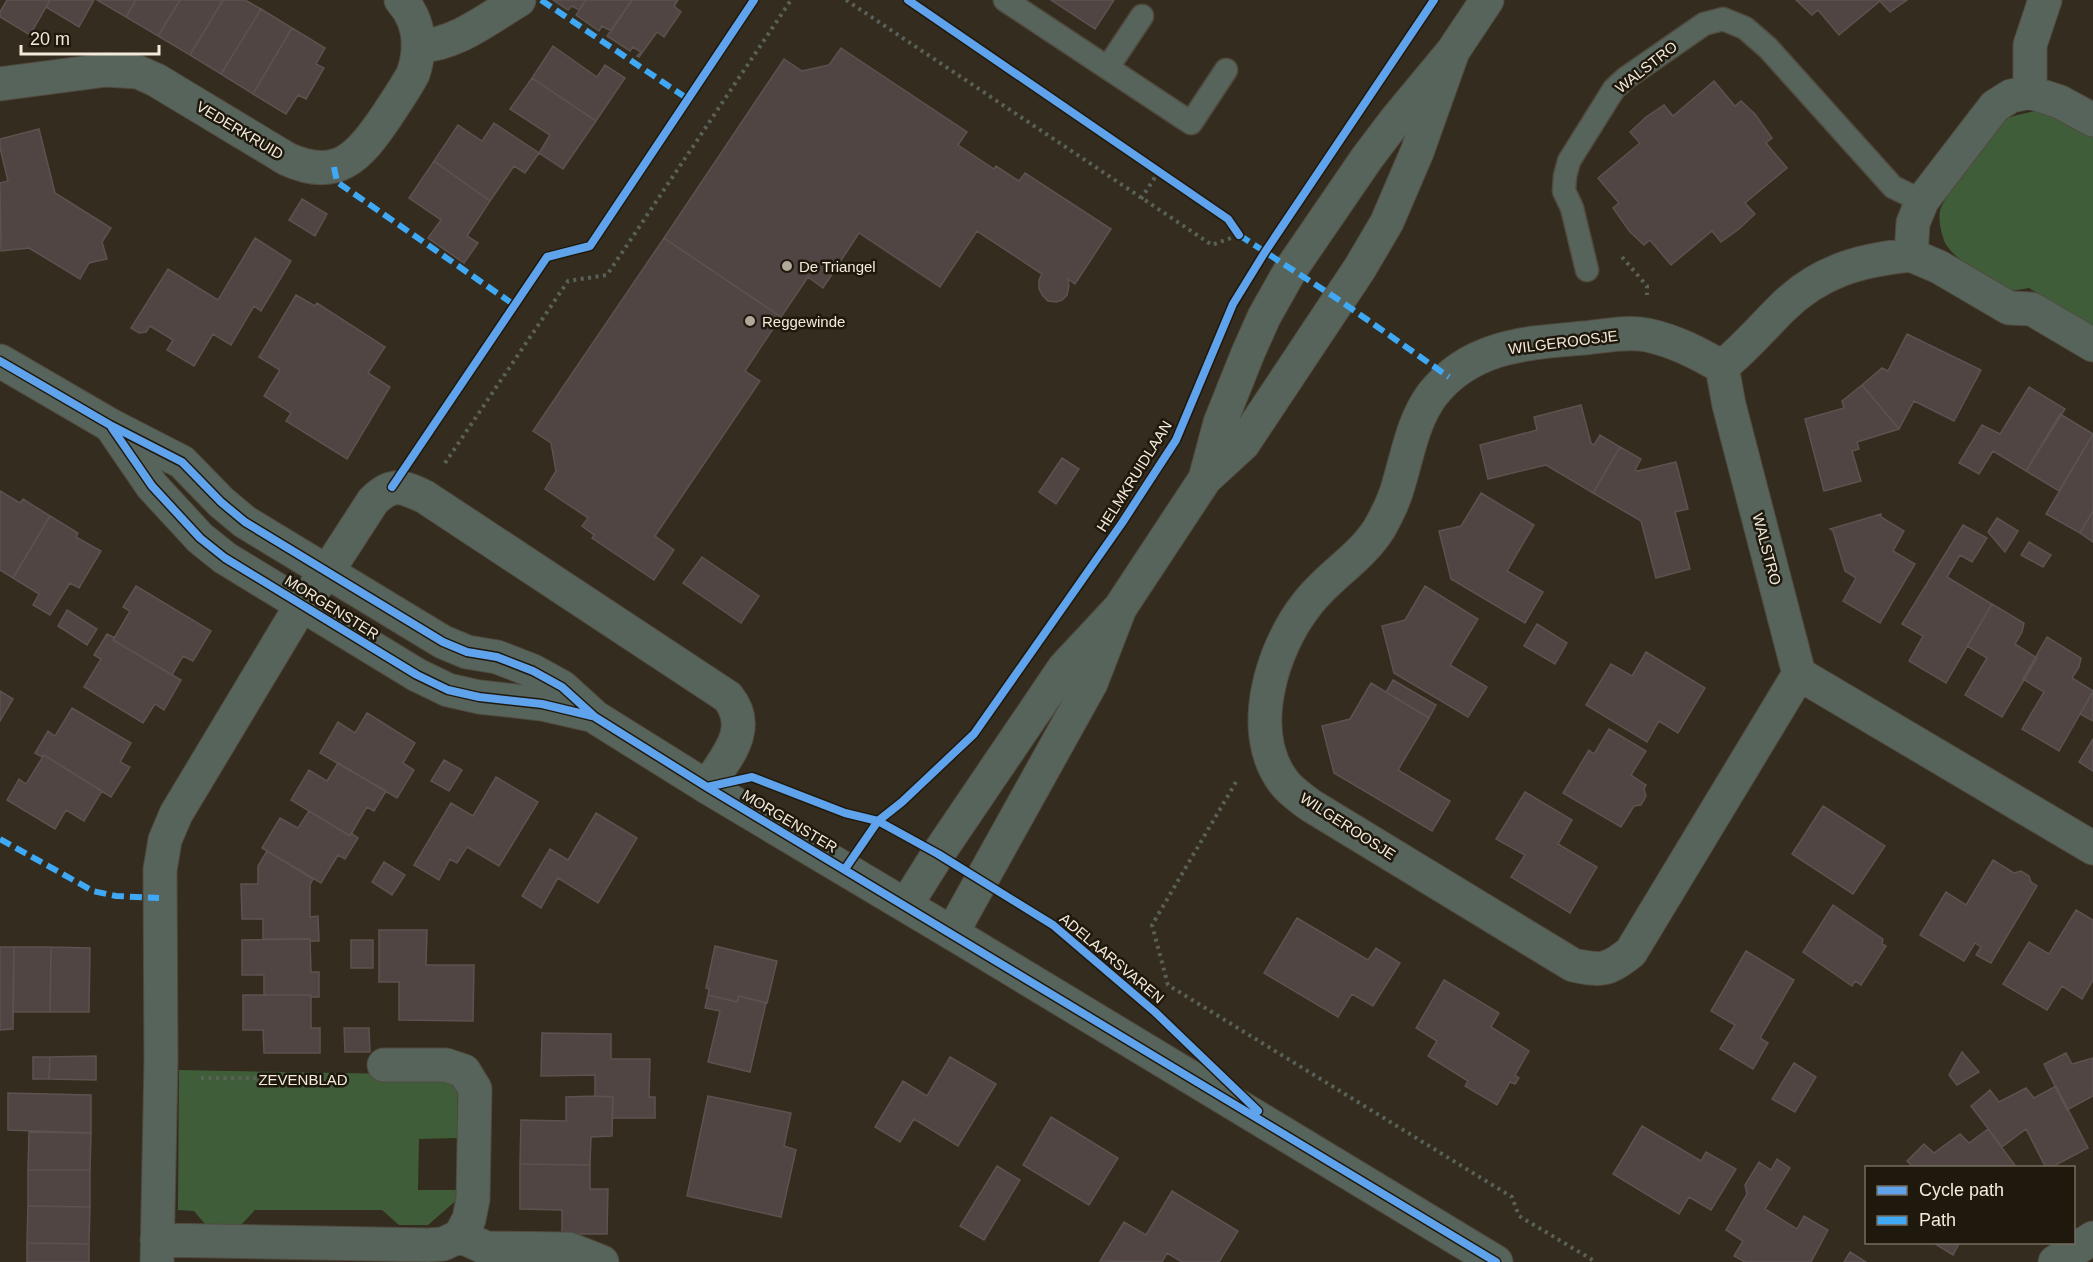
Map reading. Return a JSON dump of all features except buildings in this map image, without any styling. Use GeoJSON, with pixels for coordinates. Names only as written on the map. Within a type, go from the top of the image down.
{"type":"FeatureCollection","features":[{"type":"Feature","properties":{"kind":"street","name":"VEDERKRUID"},"geometry":{"type":"LineString","coordinates":[[0,84],[106,70],[138,72],[156,80],[287,159],[321,169],[351,158],[369,141],[413,74],[417,64],[418,36],[408,8],[401,0]]}},
{"type":"Feature","properties":{"kind":"street"},"geometry":{"type":"LineString","coordinates":[[418,46],[430,46],[449,41],[519,0]]}},
{"type":"Feature","properties":{"kind":"street"},"geometry":{"type":"LineString","coordinates":[[1205,479],[1220,423],[1263,317],[1291,269],[1367,158],[1453,51],[1487,0]]}},
{"type":"Feature","properties":{"kind":"street"},"geometry":{"type":"LineString","coordinates":[[2030,92],[2030,45],[2045,0]]}},
{"type":"Feature","properties":{"kind":"street"},"geometry":{"type":"LineString","coordinates":[[906,905],[1064,668],[1120,608],[1205,479],[1243,444],[1360,268],[1382,231],[1417,152],[1453,51]]}},
{"type":"Feature","properties":{"kind":"street"},"geometry":{"type":"LineString","coordinates":[[1911,255],[1913,223],[1922,201],[1995,106],[2011,96],[2030,92],[2060,102],[2093,120]]}},
{"type":"Feature","properties":{"kind":"street"},"geometry":{"type":"LineString","coordinates":[[1722,367],[1742,351],[1788,303],[1825,275],[1852,265],[1911,255],[1939,267],[2009,308],[2032,309],[2093,345]]}},
{"type":"Feature","properties":{"kind":"street","name":"WILGEROOSJE"},"geometry":{"type":"LineString","coordinates":[[1722,367],[1694,350],[1672,342],[1645,334],[1618,334],[1509,346],[1469,363],[1449,377],[1432,395],[1421,413],[1405,458],[1399,485],[1378,530],[1365,548],[1308,602],[1291,626],[1278,655],[1266,700],[1264,724],[1266,745],[1283,782],[1310,805],[1573,965],[1596,970],[1616,964],[1631,952],[1799,674]]}},
{"type":"Feature","properties":{"kind":"street","name":"MORGENSTER"},"geometry":{"type":"LineString","coordinates":[[0,361],[110,425],[182,462],[221,502],[245,522],[442,642],[467,652],[497,657],[533,671],[562,687],[595,717],[707,787],[952,933]]}},
{"type":"Feature","properties":{"kind":"street","name":"WALSTRO"},"geometry":{"type":"LineString","coordinates":[[1722,367],[1729,405],[1799,674]]}},
{"type":"Feature","properties":{"kind":"street","name":"MORGENSTER"},"geometry":{"type":"LineString","coordinates":[[110,425],[152,486],[201,538],[225,558],[417,675],[448,690],[479,697],[543,704],[595,717]]}},
{"type":"Feature","properties":{"kind":"street","name":"MORGENSTER"},"geometry":{"type":"LineString","coordinates":[[327,572],[373,501],[381,493],[392,487],[407,488],[425,497],[729,697],[736,707],[740,726],[736,741],[707,787]]}},
{"type":"Feature","properties":{"kind":"street"},"geometry":{"type":"LineString","coordinates":[[327,572],[302,604],[176,814],[165,840],[160,870],[159,898],[161,1061],[157,1251],[428,1245],[442,1244],[460,1236],[469,1219],[473,1199],[475,1089],[464,1071],[447,1065],[384,1065]]}},
{"type":"Feature","properties":{"kind":"street"},"geometry":{"type":"LineString","coordinates":[[1120,608],[1091,683],[952,933],[1496,1262]]}},
{"type":"Feature","properties":{"kind":"street"},"geometry":{"type":"LineString","coordinates":[[1799,674],[2093,848]]}},
{"type":"Feature","properties":{"kind":"street"},"geometry":{"type":"LineString","coordinates":[[460,1236],[486,1248],[569,1249],[602,1262]]}},
{"type":"Feature","properties":{"kind":"street"},"geometry":{"type":"LineString","coordinates":[[2055,1262],[2093,1238]]}},
{"type":"Feature","properties":{"kind":"lane"},"geometry":{"type":"LineString","coordinates":[[1005,0],[1191,123],[1226,70]]}},
{"type":"Feature","properties":{"kind":"lane","name":"WALSTRO"},"geometry":{"type":"LineString","coordinates":[[1587,270],[1572,208],[1564,191],[1569,161],[1614,89],[1626,78],[1724,9],[1768,48],[1893,187],[1922,201]]}},
{"type":"Feature","properties":{"kind":"lane"},"geometry":{"type":"LineString","coordinates":[[1108,68],[1142,16]]}},
{"type":"Feature","properties":{"kind":"path"},"geometry":{"type":"LineString","coordinates":[[425,497],[452,451],[568,281],[607,275],[791,0]]}},
{"type":"Feature","properties":{"kind":"path"},"geometry":{"type":"LineString","coordinates":[[846,0],[1212,245],[1239,235],[1234,227]]}},
{"type":"Feature","properties":{"kind":"path"},"geometry":{"type":"LineString","coordinates":[[1141,199],[1191,123]]}},
{"type":"Feature","properties":{"kind":"path"},"geometry":{"type":"LineString","coordinates":[[1150,164],[1169,178]]}},
{"type":"Feature","properties":{"kind":"path"},"geometry":{"type":"LineString","coordinates":[[1266,745],[1248,762],[1152,925],[1168,985],[1512,1197],[1520,1216],[1596,1262]]}},
{"type":"Feature","properties":{"kind":"green space"},"geometry":{"type":"Polygon","coordinates":[[[2035,111],[2062,119],[2093,135],[2093,327],[2029,288],[2012,291],[1977,271],[1953,253],[1945,243],[1942,234],[1940,211],[1982,146],[2008,118],[2035,111]]]}},
{"type":"Feature","properties":{"kind":"green space"},"geometry":{"type":"Polygon","coordinates":[[[179,1070],[451,1075],[458,1084],[457,1138],[419,1139],[418,1190],[458,1190],[459,1198],[428,1225],[399,1225],[382,1210],[255,1210],[242,1224],[205,1224],[194,1211],[178,1210],[179,1070]]]}},
{"type":"Feature","properties":{"kind":"marked path"},"geometry":{"type":"LineString","coordinates":[[541,0],[688,99]]}},
{"type":"Feature","properties":{"kind":"marked path"},"geometry":{"type":"LineString","coordinates":[[334,167],[337,182],[513,304]]}},
{"type":"Feature","properties":{"kind":"marked path"},"geometry":{"type":"LineString","coordinates":[[1239,235],[1339,300],[1449,377]]}},
{"type":"Feature","properties":{"kind":"marked path"},"geometry":{"type":"LineString","coordinates":[[0,839],[93,891],[116,896],[159,898]]}},
{"type":"Feature","properties":{"kind":"cycle path"},"geometry":{"type":"LineString","coordinates":[[392,487],[547,257],[590,246],[754,0]]}},
{"type":"Feature","properties":{"kind":"cycle path"},"geometry":{"type":"LineString","coordinates":[[908,0],[1228,219],[1239,235]]}},
{"type":"Feature","properties":{"kind":"cycle path","name":"HELMKRUIDLAAN"},"geometry":{"type":"LineString","coordinates":[[845,869],[878,821],[902,802],[974,734],[1122,523],[1176,440],[1233,304],[1265,252],[1434,0]]}},
{"type":"Feature","properties":{"kind":"cycle path"},"geometry":{"type":"LineString","coordinates":[[0,361],[110,425],[182,462],[221,502],[245,522],[443,642],[467,652],[497,657],[533,671],[562,687],[595,717],[707,787],[1496,1262]]}},
{"type":"Feature","properties":{"kind":"cycle path"},"geometry":{"type":"LineString","coordinates":[[112,428],[152,486],[200,538],[225,558],[417,675],[448,690],[479,697],[542,704],[592,716]]}},
{"type":"Feature","properties":{"kind":"cycle path","name":"ADELAARSVAREN"},"geometry":{"type":"LineString","coordinates":[[707,787],[752,777],[845,813],[878,821],[938,854],[1053,925],[1155,1012],[1258,1111]]}},
{"type":"Feature","properties":{"kind":"place","name":"De Triangel"},"geometry":{"type":"Point","coordinates":[787,266]}},
{"type":"Feature","properties":{"kind":"place","name":"Reggewinde"},"geometry":{"type":"Point","coordinates":[750,321]}}]}
